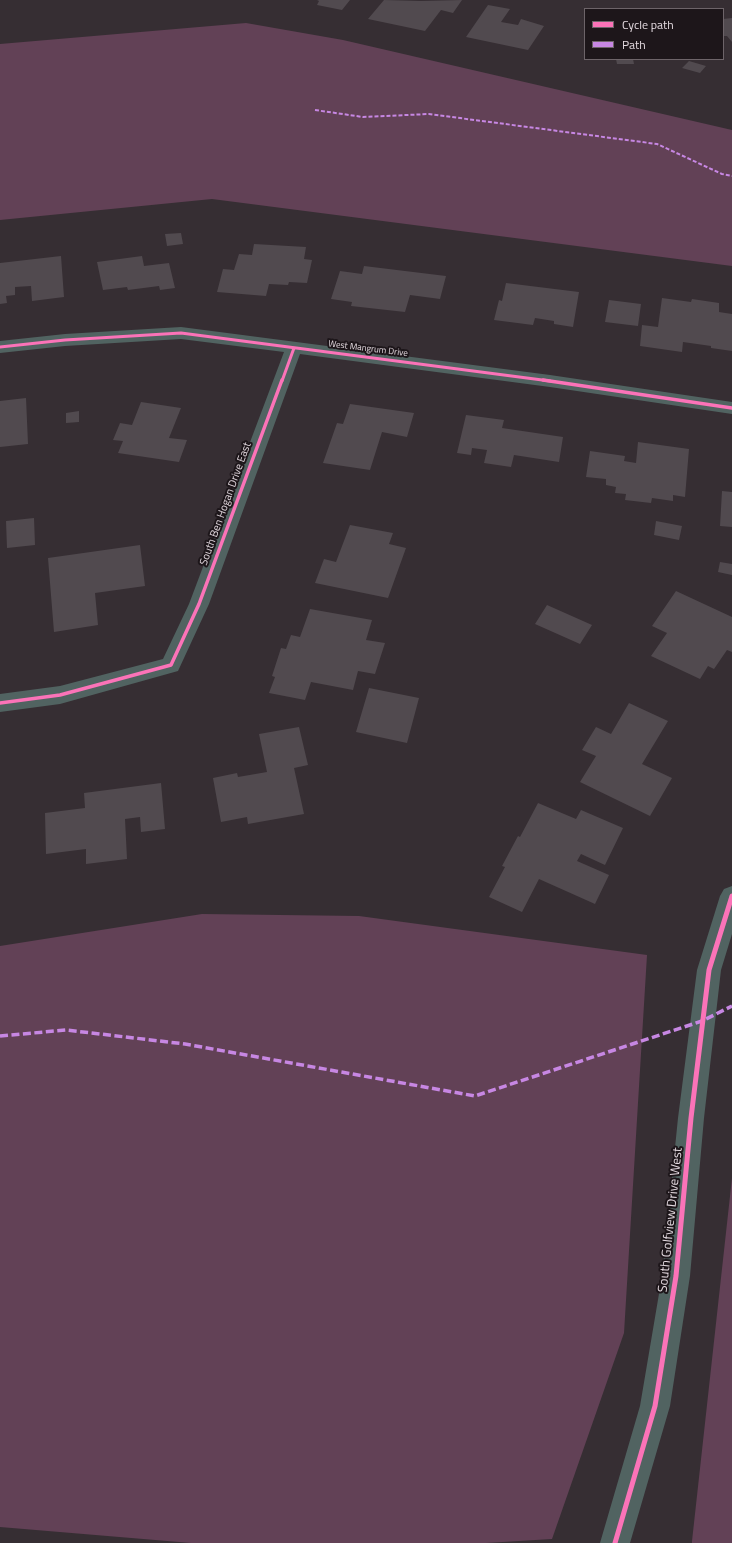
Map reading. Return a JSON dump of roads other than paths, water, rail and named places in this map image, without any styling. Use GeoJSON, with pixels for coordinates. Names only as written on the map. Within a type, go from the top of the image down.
{"type":"FeatureCollection","features":[{"type":"Feature","properties":{"kind":"street","name":"West Mangrum Drive"},"geometry":{"type":"LineString","coordinates":[[0,348],[65,340],[181,333],[550,381],[732,408]]}},
{"type":"Feature","properties":{"kind":"street","name":"South Ben Hogan Drive East"},"geometry":{"type":"LineString","coordinates":[[0,703],[60,695],[171,665],[199,604],[294,348]]}},
{"type":"Feature","properties":{"kind":"street","name":"South Golfview Drive West"},"geometry":{"type":"LineString","coordinates":[[615,1543],[655,1406],[676,1276],[691,1118],[709,970],[732,896]]}}]}
